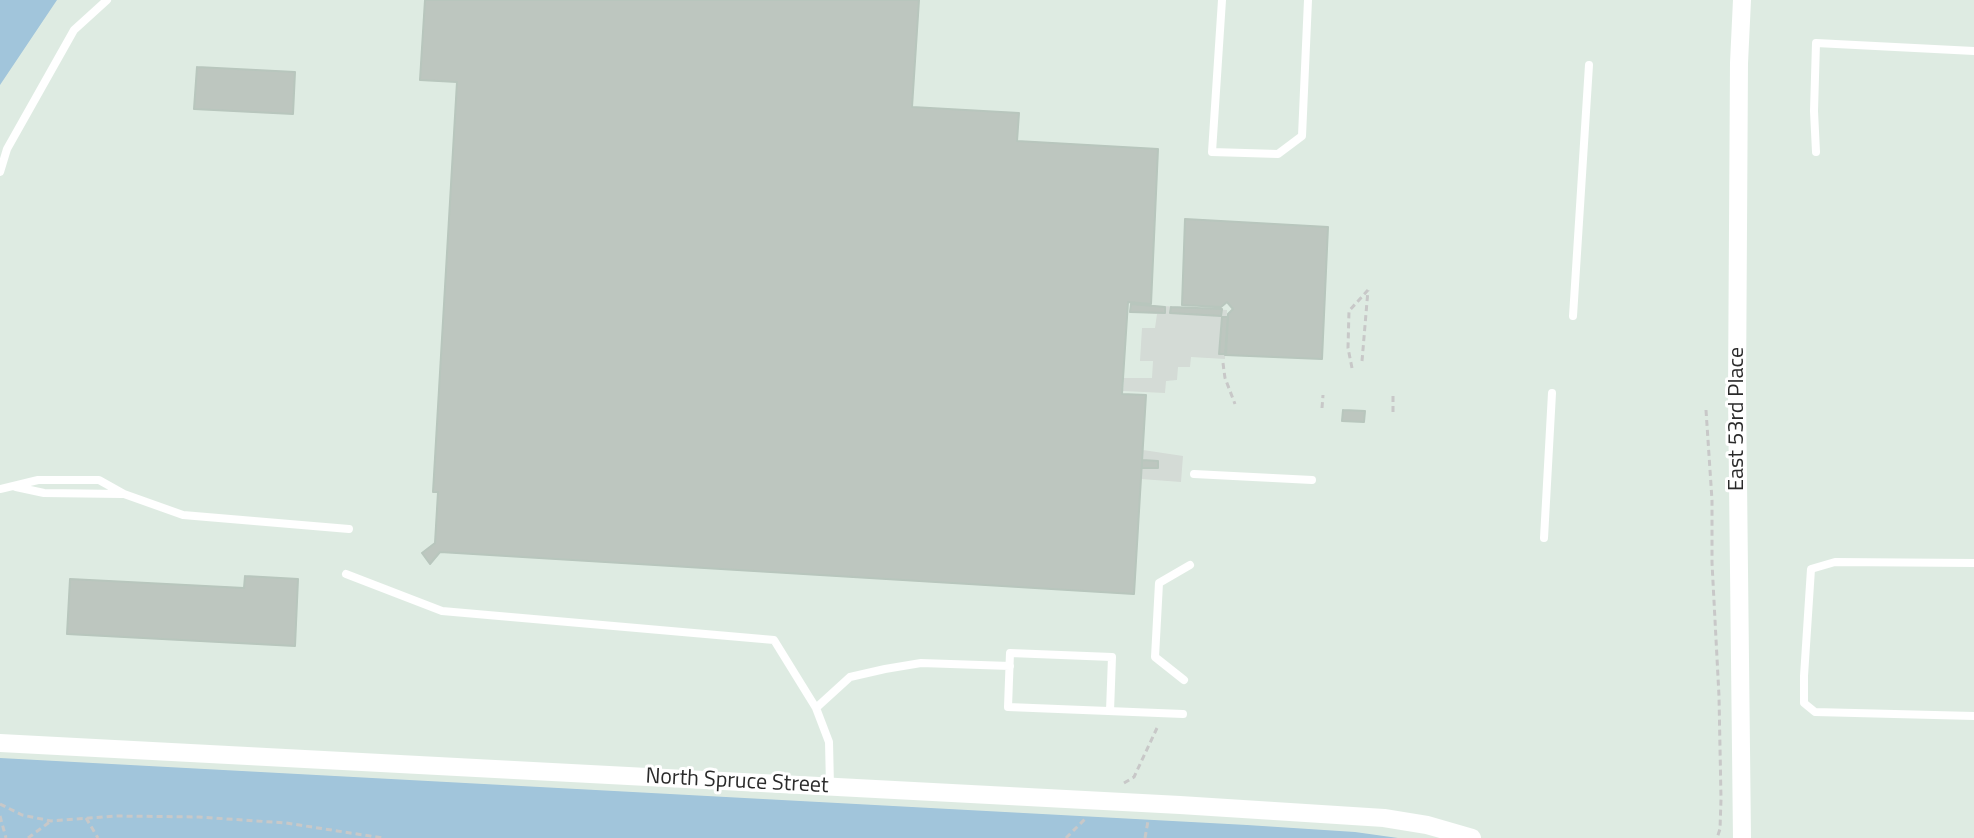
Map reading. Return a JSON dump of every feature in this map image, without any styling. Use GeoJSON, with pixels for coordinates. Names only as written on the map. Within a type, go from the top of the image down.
{"type":"FeatureCollection","features":[{"type":"Feature","properties":{"kind":"street","name":"East 53rd Place"},"geometry":{"type":"LineString","coordinates":[[1742,0],[1737,392],[1742,838]]}},
{"type":"Feature","properties":{"kind":"street","name":"North Spruce Street"},"geometry":{"type":"LineString","coordinates":[[0,743],[1384,818],[1427,825],[1472,838]]}},
{"type":"Feature","properties":{"kind":"lane"},"geometry":{"type":"LineString","coordinates":[[0,172],[7,149],[74,30],[107,0]]}},
{"type":"Feature","properties":{"kind":"lane"},"geometry":{"type":"LineString","coordinates":[[1222,0],[1212,152],[1278,154],[1302,136],[1308,0]]}},
{"type":"Feature","properties":{"kind":"lane"},"geometry":{"type":"LineString","coordinates":[[1816,152],[1816,43],[1974,51]]}},
{"type":"Feature","properties":{"kind":"lane"},"geometry":{"type":"LineString","coordinates":[[1573,316],[1589,65]]}},
{"type":"Feature","properties":{"kind":"lane"},"geometry":{"type":"LineString","coordinates":[[1544,538],[1552,393]]}},
{"type":"Feature","properties":{"kind":"lane"},"geometry":{"type":"LineString","coordinates":[[1194,474],[1312,480]]}},
{"type":"Feature","properties":{"kind":"lane"},"geometry":{"type":"LineString","coordinates":[[0,489],[38,480],[99,480],[124,494],[183,515],[349,529]]}},
{"type":"Feature","properties":{"kind":"lane"},"geometry":{"type":"LineString","coordinates":[[12,486],[44,493],[124,494]]}},
{"type":"Feature","properties":{"kind":"lane"},"geometry":{"type":"LineString","coordinates":[[1974,563],[1835,562],[1811,569],[1804,703],[1815,712],[1974,716]]}},
{"type":"Feature","properties":{"kind":"lane"},"geometry":{"type":"LineString","coordinates":[[1184,680],[1155,657],[1159,583],[1190,565]]}},
{"type":"Feature","properties":{"kind":"lane"},"geometry":{"type":"LineString","coordinates":[[346,574],[442,611],[774,640],[816,708],[829,742],[830,787]]}},
{"type":"Feature","properties":{"kind":"lane"},"geometry":{"type":"LineString","coordinates":[[1110,711],[1112,657],[1010,653],[1008,707],[1183,714]]}},
{"type":"Feature","properties":{"kind":"lane"},"geometry":{"type":"LineString","coordinates":[[816,708],[850,677],[885,669],[921,663],[1010,666]]}},
{"type":"Feature","properties":{"kind":"path"},"geometry":{"type":"LineString","coordinates":[[1352,368],[1348,348],[1349,311],[1368,290],[1362,361]]}},
{"type":"Feature","properties":{"kind":"path"},"geometry":{"type":"LineString","coordinates":[[1223,363],[1235,404]]}},
{"type":"Feature","properties":{"kind":"path"},"geometry":{"type":"LineString","coordinates":[[1322,408],[1323,395]]}},
{"type":"Feature","properties":{"kind":"path"},"geometry":{"type":"LineString","coordinates":[[1393,396],[1393,412]]}},
{"type":"Feature","properties":{"kind":"path"},"geometry":{"type":"LineString","coordinates":[[1706,410],[1719,696],[1721,799],[1717,838]]}},
{"type":"Feature","properties":{"kind":"path"},"geometry":{"type":"LineString","coordinates":[[1124,783],[1134,777],[1157,728]]}},
{"type":"Feature","properties":{"kind":"path"},"geometry":{"type":"LineString","coordinates":[[0,804],[22,815],[51,821],[162,816],[242,819],[383,838]]}},
{"type":"Feature","properties":{"kind":"path"},"geometry":{"type":"LineString","coordinates":[[0,816],[6,838]]}},
{"type":"Feature","properties":{"kind":"path"},"geometry":{"type":"LineString","coordinates":[[1066,838],[1087,817]]}},
{"type":"Feature","properties":{"kind":"path"},"geometry":{"type":"LineString","coordinates":[[86,818],[98,838]]}},
{"type":"Feature","properties":{"kind":"path"},"geometry":{"type":"LineString","coordinates":[[28,838],[51,821]]}},
{"type":"Feature","properties":{"kind":"path"},"geometry":{"type":"LineString","coordinates":[[1145,838],[1148,821]]}},
{"type":"Feature","properties":{"kind":"shaded area"},"geometry":{"type":"Polygon","coordinates":[[[0,0],[57,0],[0,85],[0,0]]]}},
{"type":"Feature","properties":{"kind":"shaded area"},"geometry":{"type":"Polygon","coordinates":[[[1131,304],[1227,310],[1225,359],[1191,357],[1190,367],[1178,367],[1177,380],[1166,381],[1165,393],[1123,391],[1124,378],[1152,378],[1153,361],[1140,361],[1142,328],[1155,328],[1157,314],[1130,312],[1131,304]]]}},
{"type":"Feature","properties":{"kind":"shaded area"},"geometry":{"type":"Polygon","coordinates":[[[1143,450],[1183,456],[1181,482],[1141,479],[1143,450]]]}},
{"type":"Feature","properties":{"kind":"shaded area"},"geometry":{"type":"Polygon","coordinates":[[[0,758],[1247,825],[1398,838],[0,838],[0,758]]]}},
{"type":"Feature","properties":{"kind":"building"},"geometry":{"type":"Polygon","coordinates":[[[425,0],[919,0],[912,107],[1019,113],[1017,141],[1158,149],[1151,304],[1128,302],[1122,394],[1146,395],[1134,594],[440,552],[430,564],[422,553],[435,543],[438,492],[433,492],[457,82],[420,80],[425,0]]]}},
{"type":"Feature","properties":{"kind":"building"},"geometry":{"type":"Polygon","coordinates":[[[197,67],[295,72],[293,114],[194,109],[197,67]]]}},
{"type":"Feature","properties":{"kind":"building"},"geometry":{"type":"Polygon","coordinates":[[[1185,219],[1328,227],[1322,359],[1225,355],[1228,314],[1233,309],[1227,302],[1221,307],[1182,305],[1185,219]]]}},
{"type":"Feature","properties":{"kind":"building"},"geometry":{"type":"Polygon","coordinates":[[[1131,304],[1165,307],[1165,313],[1130,312],[1131,304]]]}},
{"type":"Feature","properties":{"kind":"building"},"geometry":{"type":"Polygon","coordinates":[[[1171,307],[1222,309],[1221,316],[1170,313],[1171,307]]]}},
{"type":"Feature","properties":{"kind":"building"},"geometry":{"type":"Polygon","coordinates":[[[1222,317],[1228,317],[1226,354],[1219,354],[1222,317]]]}},
{"type":"Feature","properties":{"kind":"building"},"geometry":{"type":"Polygon","coordinates":[[[1343,410],[1365,411],[1364,422],[1342,421],[1343,410]]]}},
{"type":"Feature","properties":{"kind":"building"},"geometry":{"type":"Polygon","coordinates":[[[1142,460],[1158,461],[1158,468],[1142,468],[1142,460]]]}},
{"type":"Feature","properties":{"kind":"building"},"geometry":{"type":"Polygon","coordinates":[[[245,576],[298,579],[295,646],[67,634],[70,579],[244,588],[245,576]]]}}]}
